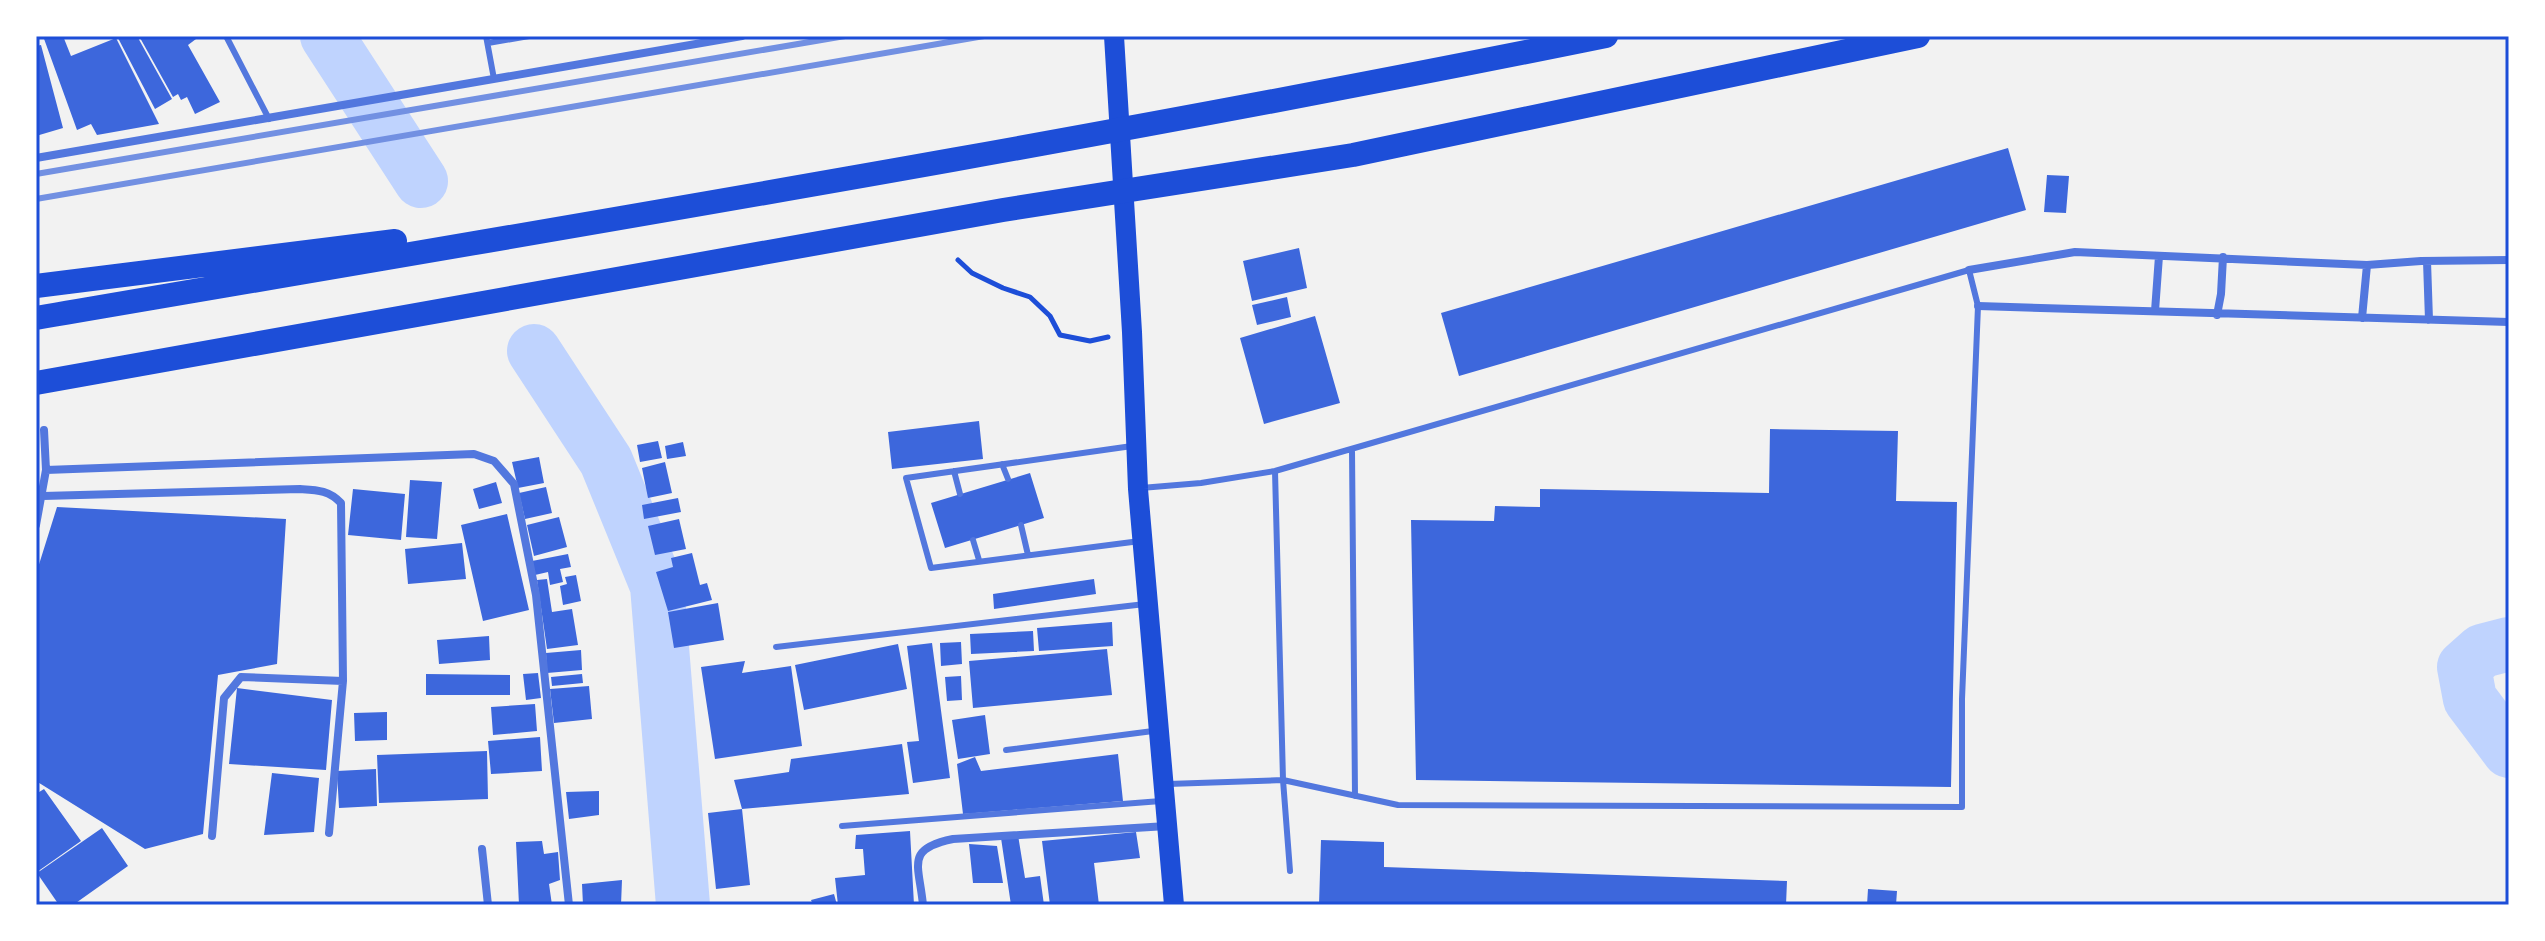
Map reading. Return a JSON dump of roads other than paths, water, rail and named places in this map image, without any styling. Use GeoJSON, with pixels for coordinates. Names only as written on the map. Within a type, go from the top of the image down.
{"type":"FeatureCollection","features":[{"type":"Feature","properties":{"kind":"highway"},"geometry":{"type":"LineString","coordinates":[[36,318],[1334,92],[1606,36]]}},
{"type":"Feature","properties":{"kind":"highway"},"geometry":{"type":"LineString","coordinates":[[36,383],[1003,210],[1353,155],[1918,36]]}},
{"type":"Feature","properties":{"kind":"highway"},"geometry":{"type":"LineString","coordinates":[[36,286],[740,197]]}},
{"type":"Feature","properties":{"kind":"main road"},"geometry":{"type":"LineString","coordinates":[[1114,36],[1138,489],[1174,905]]}},
{"type":"Feature","properties":{"kind":"street"},"geometry":{"type":"LineString","coordinates":[[36,158],[742,36]]}},
{"type":"Feature","properties":{"kind":"street"},"geometry":{"type":"LineString","coordinates":[[1969,270],[2075,252],[2367,265],[2509,260]]}},
{"type":"Feature","properties":{"kind":"street"},"geometry":{"type":"LineString","coordinates":[[2155,311],[2159,256]]}},
{"type":"Feature","properties":{"kind":"street"},"geometry":{"type":"LineString","coordinates":[[2217,315],[2223,257]]}},
{"type":"Feature","properties":{"kind":"street"},"geometry":{"type":"LineString","coordinates":[[2427,261],[2429,320]]}},
{"type":"Feature","properties":{"kind":"street"},"geometry":{"type":"LineString","coordinates":[[2362,318],[2367,265]]}},
{"type":"Feature","properties":{"kind":"street"},"geometry":{"type":"LineString","coordinates":[[1978,306],[2509,322]]}},
{"type":"Feature","properties":{"kind":"street"},"geometry":{"type":"LineString","coordinates":[[36,525],[46,470],[44,430]]}},
{"type":"Feature","properties":{"kind":"street"},"geometry":{"type":"LineString","coordinates":[[46,470],[474,454],[494,461],[514,484],[536,595],[569,905]]}},
{"type":"Feature","properties":{"kind":"street"},"geometry":{"type":"LineString","coordinates":[[43,496],[300,489],[322,490],[341,503],[343,681],[329,833]]}},
{"type":"Feature","properties":{"kind":"street"},"geometry":{"type":"LineString","coordinates":[[212,836],[224,698],[233,684],[241,677],[343,681]]}},
{"type":"Feature","properties":{"kind":"street"},"geometry":{"type":"LineString","coordinates":[[923,905],[919,862],[921,851],[931,843],[953,839],[1168,826]]}},
{"type":"Feature","properties":{"kind":"street"},"geometry":{"type":"LineString","coordinates":[[482,849],[488,905]]}},
{"type":"Feature","properties":{"kind":"lane"},"geometry":{"type":"LineString","coordinates":[[226,36],[269,119]]}},
{"type":"Feature","properties":{"kind":"lane"},"geometry":{"type":"LineString","coordinates":[[494,79],[487,40],[529,36]]}},
{"type":"Feature","properties":{"kind":"lane"},"geometry":{"type":"LineString","coordinates":[[842,826],[1283,780],[1398,805],[1962,807],[1962,699],[1978,306],[1969,270],[1275,471],[1138,489]]}},
{"type":"Feature","properties":{"kind":"lane"},"geometry":{"type":"LineString","coordinates":[[1137,446],[906,478],[929,566],[1143,541]]}},
{"type":"Feature","properties":{"kind":"lane"},"geometry":{"type":"LineString","coordinates":[[1352,450],[1355,796]]}},
{"type":"Feature","properties":{"kind":"lane"},"geometry":{"type":"LineString","coordinates":[[1002,464],[1008,479]]}},
{"type":"Feature","properties":{"kind":"lane"},"geometry":{"type":"LineString","coordinates":[[954,471],[960,494]]}},
{"type":"Feature","properties":{"kind":"lane"},"geometry":{"type":"LineString","coordinates":[[1275,471],[1283,780],[1290,871]]}},
{"type":"Feature","properties":{"kind":"lane"},"geometry":{"type":"LineString","coordinates":[[1021,525],[1028,555]]}},
{"type":"Feature","properties":{"kind":"lane"},"geometry":{"type":"LineString","coordinates":[[973,540],[979,560]]}},
{"type":"Feature","properties":{"kind":"lane"},"geometry":{"type":"LineString","coordinates":[[776,647],[1148,603]]}},
{"type":"Feature","properties":{"kind":"lane"},"geometry":{"type":"LineString","coordinates":[[1006,750],[1161,730]]}},
{"type":"Feature","properties":{"kind":"waterway"},"geometry":{"type":"LineString","coordinates":[[327,36],[421,181]]}},
{"type":"Feature","properties":{"kind":"waterway"},"geometry":{"type":"LineString","coordinates":[[534,351],[606,461],[657,586],[683,905]]}},
{"type":"Feature","properties":{"kind":"waterway"},"geometry":{"type":"LineString","coordinates":[[2509,644],[2482,651],[2464,667],[2470,699],[2509,751]]}},
{"type":"Feature","properties":{"kind":"railway"},"geometry":{"type":"LineString","coordinates":[[36,174],[845,36]]}},
{"type":"Feature","properties":{"kind":"railway"},"geometry":{"type":"LineString","coordinates":[[36,199],[984,36]]}}]}
